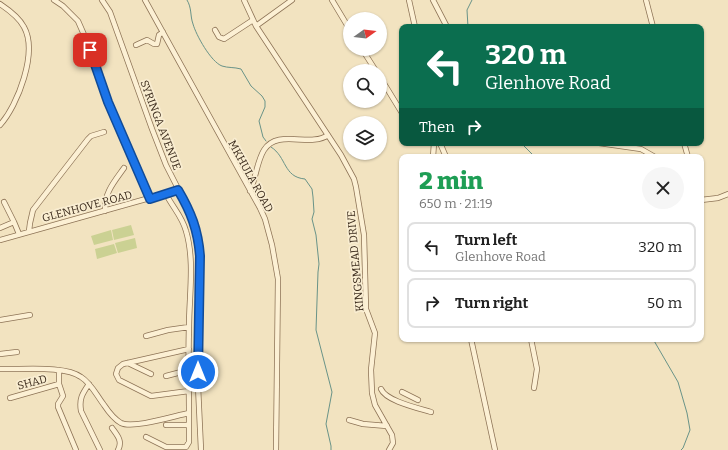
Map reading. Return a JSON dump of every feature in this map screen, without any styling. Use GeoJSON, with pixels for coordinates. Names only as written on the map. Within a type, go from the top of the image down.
{"type":"FeatureCollection","features":[{"type":"Feature","properties":{"kind":"street"},"geometry":{"type":"LineString","coordinates":[[54,0],[63,6],[78,21],[108,102],[150,199]]}},
{"type":"Feature","properties":{"kind":"street","name":"SYRINGA AVENUE"},"geometry":{"type":"LineString","coordinates":[[102,0],[110,12],[166,165],[195,225],[199,245],[198,386],[201,450]]}},
{"type":"Feature","properties":{"kind":"street","name":"MKHULA ROAD"},"geometry":{"type":"LineString","coordinates":[[145,0],[265,219],[272,245],[277,274],[276,450]]}},
{"type":"Feature","properties":{"kind":"street","name":"KINGSMEAD DRIVE"},"geometry":{"type":"LineString","coordinates":[[244,0],[256,26],[328,135],[354,179],[358,194],[364,235],[366,309],[375,333],[371,370],[372,393],[375,405],[387,426],[392,439],[393,443],[389,450]]}},
{"type":"Feature","properties":{"kind":"street"},"geometry":{"type":"LineString","coordinates":[[256,26],[292,0]]}},
{"type":"Feature","properties":{"kind":"street"},"geometry":{"type":"LineString","coordinates":[[332,0],[343,18]]}},
{"type":"Feature","properties":{"kind":"street"},"geometry":{"type":"LineString","coordinates":[[409,0],[414,24]]}},
{"type":"Feature","properties":{"kind":"street"},"geometry":{"type":"LineString","coordinates":[[433,0],[445,24]]}},
{"type":"Feature","properties":{"kind":"street"},"geometry":{"type":"LineString","coordinates":[[646,0],[652,24]]}},
{"type":"Feature","properties":{"kind":"street"},"geometry":{"type":"LineString","coordinates":[[0,4],[20,20],[30,45],[23,83],[16,100],[0,125]]}},
{"type":"Feature","properties":{"kind":"street"},"geometry":{"type":"LineString","coordinates":[[215,30],[219,37],[224,39],[253,20]]}},
{"type":"Feature","properties":{"kind":"street"},"geometry":{"type":"LineString","coordinates":[[136,45],[147,40],[157,44],[159,35],[163,32]]}},
{"type":"Feature","properties":{"kind":"street"},"geometry":{"type":"LineString","coordinates":[[387,89],[399,108]]}},
{"type":"Feature","properties":{"kind":"street"},"geometry":{"type":"LineString","coordinates":[[29,230],[33,210],[77,152],[92,136],[104,132]]}},
{"type":"Feature","properties":{"kind":"street"},"geometry":{"type":"LineString","coordinates":[[250,191],[262,154],[270,144],[279,140],[317,139],[328,135]]}},
{"type":"Feature","properties":{"kind":"street"},"geometry":{"type":"LineString","coordinates":[[622,146],[640,149],[649,154]]}},
{"type":"Feature","properties":{"kind":"street"},"geometry":{"type":"LineString","coordinates":[[105,211],[108,190],[124,168]]}},
{"type":"Feature","properties":{"kind":"street","name":"GLENHOVE ROAD"},"geometry":{"type":"LineString","coordinates":[[0,240],[29,230],[150,199],[178,190]]}},
{"type":"Feature","properties":{"kind":"street"},"geometry":{"type":"LineString","coordinates":[[146,437],[166,447],[186,447],[189,444],[189,242],[181,217],[171,204],[166,194]]}},
{"type":"Feature","properties":{"kind":"street"},"geometry":{"type":"LineString","coordinates":[[704,200],[718,198],[728,194]]}},
{"type":"Feature","properties":{"kind":"street"},"geometry":{"type":"LineString","coordinates":[[4,202],[19,234]]}},
{"type":"Feature","properties":{"kind":"street"},"geometry":{"type":"LineString","coordinates":[[0,228],[14,222]]}},
{"type":"Feature","properties":{"kind":"street"},"geometry":{"type":"LineString","coordinates":[[0,320],[30,315]]}},
{"type":"Feature","properties":{"kind":"street"},"geometry":{"type":"LineString","coordinates":[[146,336],[168,330],[188,327]]}},
{"type":"Feature","properties":{"kind":"street"},"geometry":{"type":"LineString","coordinates":[[472,342],[495,450]]}},
{"type":"Feature","properties":{"kind":"street"},"geometry":{"type":"LineString","coordinates":[[532,342],[537,369],[534,388]]}},
{"type":"Feature","properties":{"kind":"street"},"geometry":{"type":"LineString","coordinates":[[189,349],[121,365],[118,368],[117,377],[151,396],[189,391]]}},
{"type":"Feature","properties":{"kind":"street"},"geometry":{"type":"LineString","coordinates":[[0,354],[17,352]]}},
{"type":"Feature","properties":{"kind":"street"},"geometry":{"type":"LineString","coordinates":[[128,363],[151,374]]}},
{"type":"Feature","properties":{"kind":"street"},"geometry":{"type":"LineString","coordinates":[[0,370],[59,370],[77,374],[89,384],[114,418],[126,425],[136,425],[189,413]]}},
{"type":"Feature","properties":{"kind":"street"},"geometry":{"type":"LineString","coordinates":[[59,370],[59,384],[63,396],[58,404],[58,407],[76,450]]}},
{"type":"Feature","properties":{"kind":"street"},"geometry":{"type":"LineString","coordinates":[[166,376],[189,370]]}},
{"type":"Feature","properties":{"kind":"street","name":"SHAD"},"geometry":{"type":"LineString","coordinates":[[10,398],[59,384]]}},
{"type":"Feature","properties":{"kind":"street"},"geometry":{"type":"LineString","coordinates":[[89,384],[82,395],[80,404],[81,411],[100,450]]}},
{"type":"Feature","properties":{"kind":"street"},"geometry":{"type":"LineString","coordinates":[[381,389],[387,396],[431,412]]}},
{"type":"Feature","properties":{"kind":"street"},"geometry":{"type":"LineString","coordinates":[[402,392],[418,400]]}},
{"type":"Feature","properties":{"kind":"street"},"geometry":{"type":"LineString","coordinates":[[349,420],[363,424],[387,426]]}},
{"type":"Feature","properties":{"kind":"street"},"geometry":{"type":"LineString","coordinates":[[166,425],[189,425]]}},
{"type":"Feature","properties":{"kind":"street"},"geometry":{"type":"LineString","coordinates":[[112,428],[119,438],[120,445],[118,450]]}},
{"type":"Feature","properties":{"kind":"green space"},"geometry":{"type":"Polygon","coordinates":[[[131,225],[134,235],[114,240],[112,230],[131,225]]]}},
{"type":"Feature","properties":{"kind":"green space"},"geometry":{"type":"Polygon","coordinates":[[[111,230],[113,240],[94,245],[91,236],[111,230]]]}},
{"type":"Feature","properties":{"kind":"green space"},"geometry":{"type":"Polygon","coordinates":[[[135,238],[137,248],[118,253],[115,243],[135,238]]]}},
{"type":"Feature","properties":{"kind":"green space"},"geometry":{"type":"Polygon","coordinates":[[[114,244],[117,253],[97,259],[95,249],[114,244]]]}},
{"type":"Feature","properties":{"kind":"waterway"},"geometry":{"type":"LineString","coordinates":[[187,0],[190,6],[192,21],[195,29],[209,54],[222,66],[241,69],[251,86],[262,96],[265,101],[265,107],[259,121],[263,137],[266,141]]}},
{"type":"Feature","properties":{"kind":"waterway"},"geometry":{"type":"LineString","coordinates":[[468,24],[467,10],[472,0]]}},
{"type":"Feature","properties":{"kind":"waterway"},"geometry":{"type":"LineString","coordinates":[[524,146],[532,154]]}},
{"type":"Feature","properties":{"kind":"waterway"},"geometry":{"type":"LineString","coordinates":[[271,147],[280,156],[289,171],[293,175],[305,179],[312,189],[314,212],[312,219],[316,235],[319,264],[316,330],[332,392],[326,424],[331,450]]}},
{"type":"Feature","properties":{"kind":"waterway"},"geometry":{"type":"LineString","coordinates":[[655,342],[678,382],[687,413],[690,430],[681,450]]}},
{"type":"Feature","properties":{"kind":"route"},"geometry":{"type":"LineString","coordinates":[[90,50],[108,102],[150,199],[178,190],[192,216],[198,238],[200,256],[198,372]]}}]}
